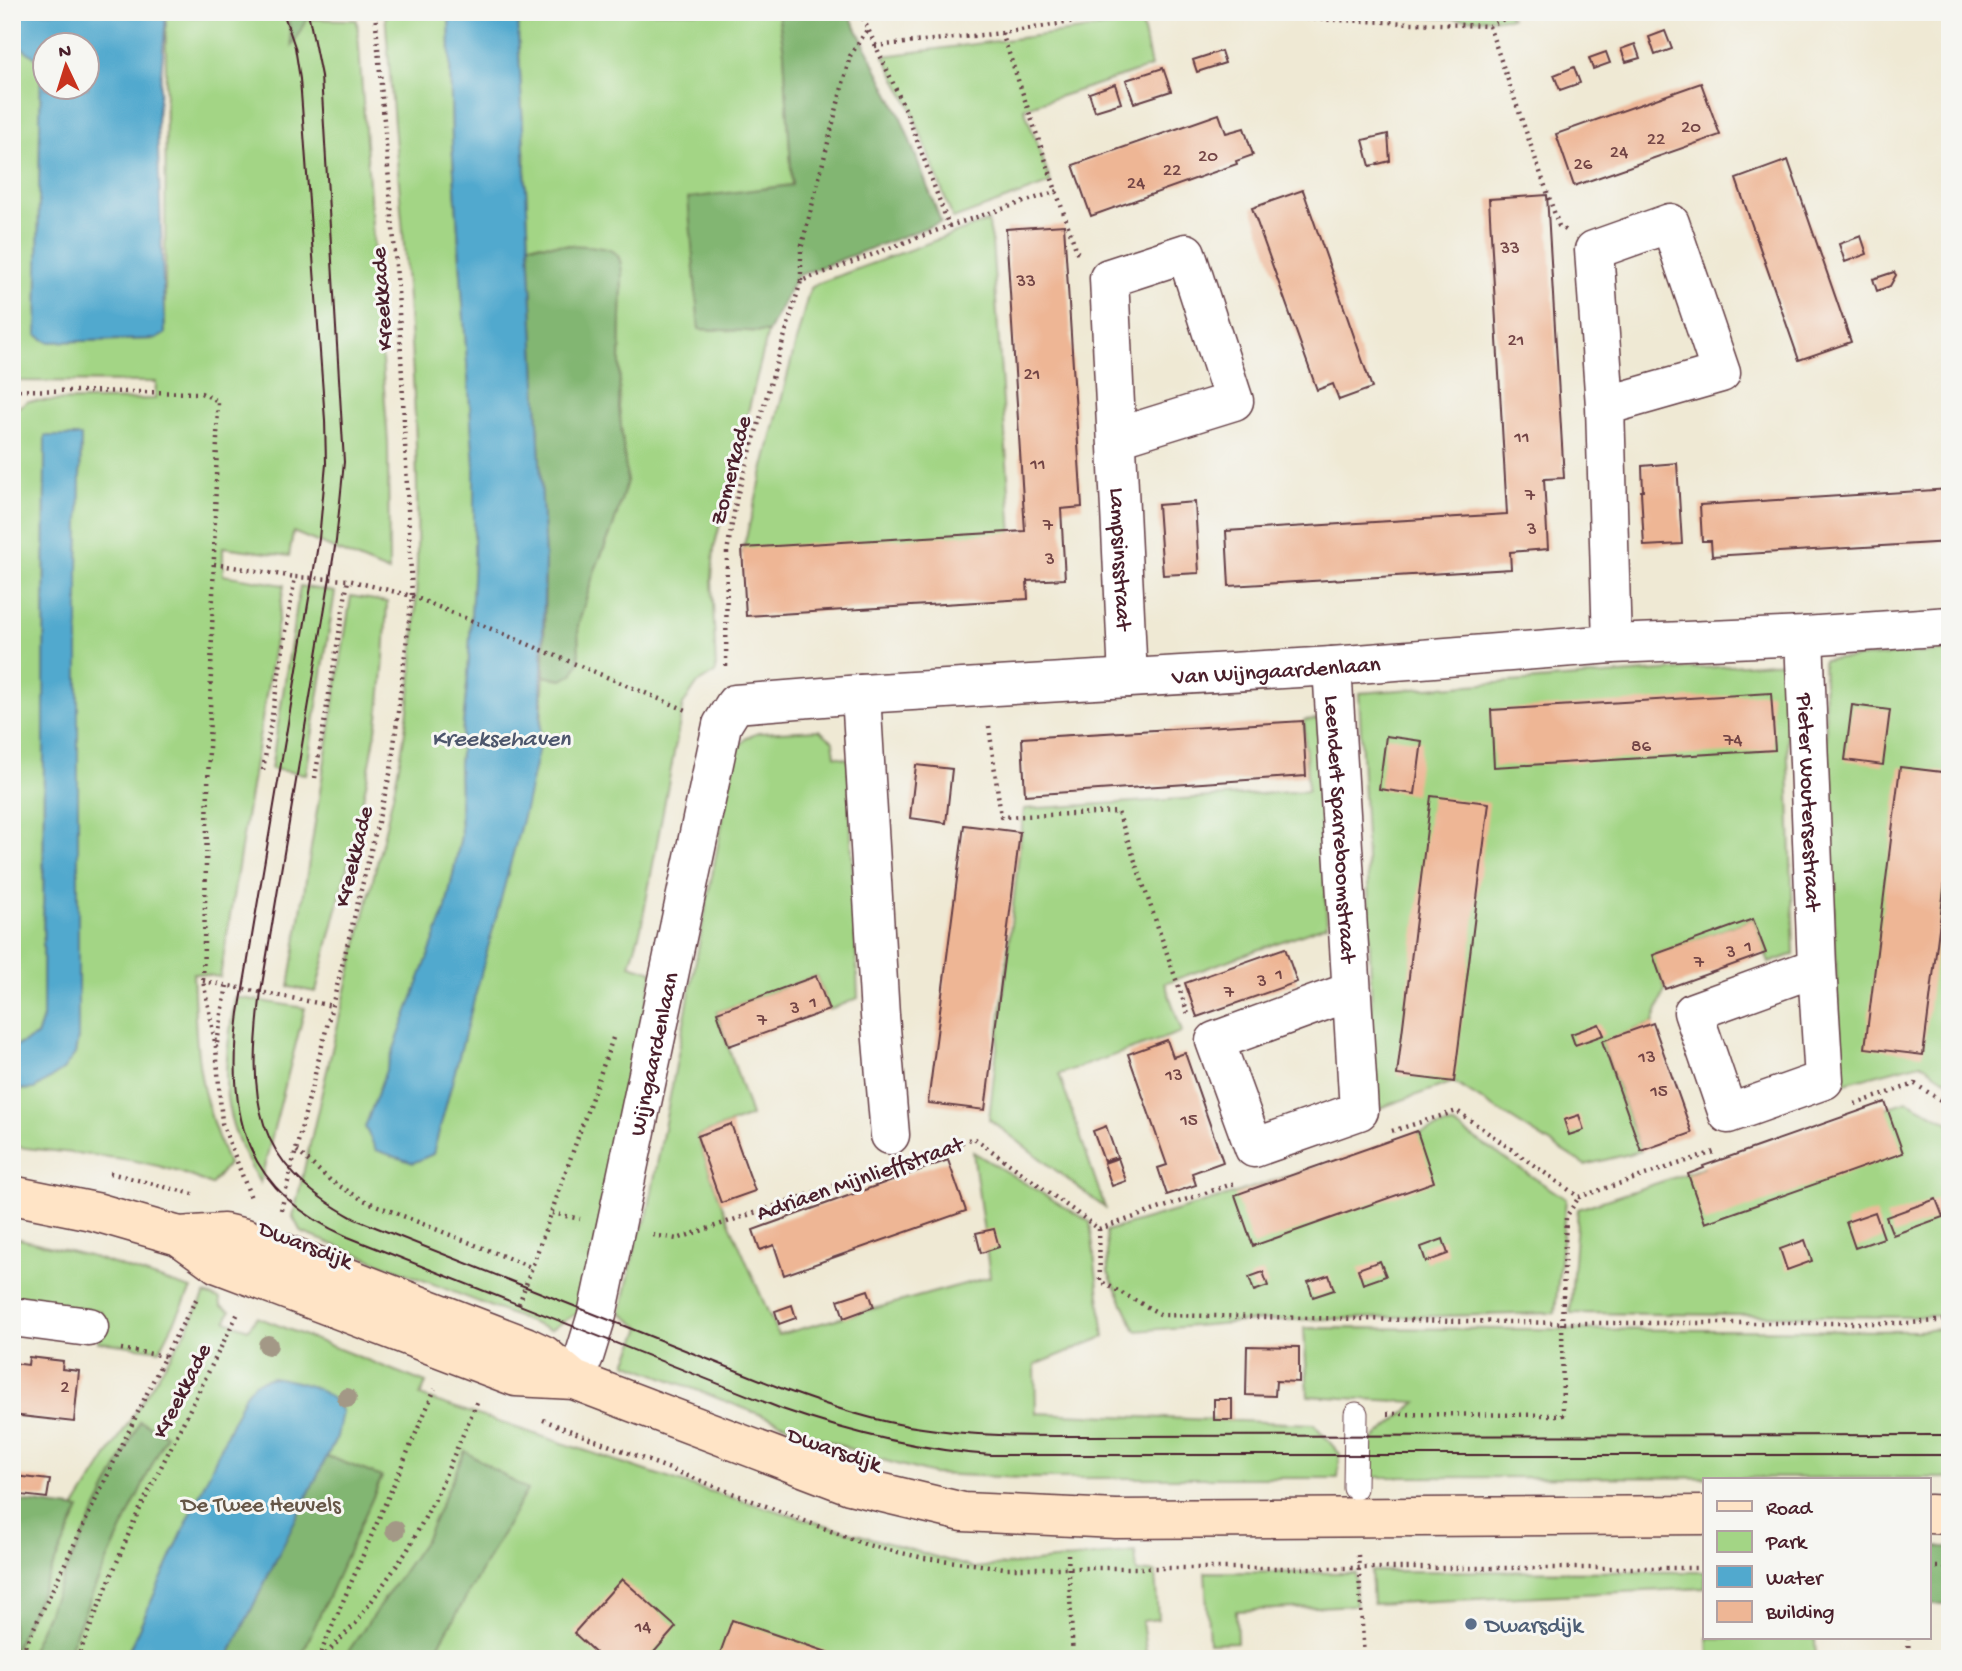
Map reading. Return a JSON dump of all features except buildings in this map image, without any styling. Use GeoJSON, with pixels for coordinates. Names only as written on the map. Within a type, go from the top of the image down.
{"type":"FeatureCollection","features":[{"type":"Feature","properties":{"kind":"street"},"geometry":{"type":"LineString","coordinates":[[1605,406],[1721,373],[1670,223],[1594,250],[1605,406],[1612,644]]}},
{"type":"Feature","properties":{"kind":"street"},"geometry":{"type":"LineString","coordinates":[[1109,278],[1186,253],[1234,401],[1118,437]]}},
{"type":"Feature","properties":{"kind":"street","name":"Lampsinsstraat"},"geometry":{"type":"LineString","coordinates":[[1109,278],[1128,678]]}},
{"type":"Feature","properties":{"kind":"street","name":"Van Wijngaardenlaan"},"geometry":{"type":"LineString","coordinates":[[722,725],[735,704],[1332,666],[1612,644],[1804,636],[1950,626]]}},
{"type":"Feature","properties":{"kind":"street","name":"Pieter Woutersestraat"},"geometry":{"type":"LineString","coordinates":[[1804,636],[1817,967]]}},
{"type":"Feature","properties":{"kind":"street","name":"Leendert Sparreboomstraat"},"geometry":{"type":"LineString","coordinates":[[1332,666],[1352,990],[1359,1111],[1254,1148],[1215,1041],[1352,990]]}},
{"type":"Feature","properties":{"kind":"street","name":"Adriaen Mijnlieffstraat"},"geometry":{"type":"LineString","coordinates":[[861,694],[879,1003],[896,1154]]}},
{"type":"Feature","properties":{"kind":"street","name":"Wijngaardenlaan"},"geometry":{"type":"LineString","coordinates":[[574,1380],[597,1315],[722,725]]}},
{"type":"Feature","properties":{"kind":"street","name":"Dwarsdijk"},"geometry":{"type":"LineString","coordinates":[[12,1195],[96,1212],[179,1236],[218,1264],[250,1258],[499,1354],[528,1378],[574,1380],[850,1485],[963,1512],[1116,1519],[1355,1503],[1703,1515]]}},
{"type":"Feature","properties":{"kind":"street"},"geometry":{"type":"LineString","coordinates":[[12,1317],[89,1327]]}},
{"type":"Feature","properties":{"kind":"street"},"geometry":{"type":"LineString","coordinates":[[1930,1514],[1950,1515]]}},
{"type":"Feature","properties":{"kind":"lane"},"geometry":{"type":"LineString","coordinates":[[1355,1503],[1356,1414]]}},
{"type":"Feature","properties":{"kind":"path","name":"Kreekkade"},"geometry":{"type":"LineString","coordinates":[[77,1659],[134,1521],[250,1258],[285,1199],[391,770],[412,596],[398,290],[375,12]]}},
{"type":"Feature","properties":{"kind":"path"},"geometry":{"type":"LineString","coordinates":[[860,12],[906,111],[949,226]]}},
{"type":"Feature","properties":{"kind":"path"},"geometry":{"type":"LineString","coordinates":[[875,46],[1002,33],[1135,12],[1489,26],[1519,12]]}},
{"type":"Feature","properties":{"kind":"path"},"geometry":{"type":"LineString","coordinates":[[1489,26],[1559,226],[1594,250]]}},
{"type":"Feature","properties":{"kind":"path","name":"Zomerkade"},"geometry":{"type":"LineString","coordinates":[[726,672],[727,552],[737,496],[801,281],[801,249],[850,55],[867,30]]}},
{"type":"Feature","properties":{"kind":"path"},"geometry":{"type":"LineString","coordinates":[[1002,33],[1077,252],[1109,278]]}},
{"type":"Feature","properties":{"kind":"path"},"geometry":{"type":"LineString","coordinates":[[801,281],[949,226],[1058,191]]}},
{"type":"Feature","properties":{"kind":"path"},"geometry":{"type":"LineString","coordinates":[[12,390],[201,393],[218,401],[203,981],[216,1047],[222,1123],[251,1198],[250,1258],[226,1285],[202,1288],[165,1356],[19,1659]]}},
{"type":"Feature","properties":{"kind":"path"},"geometry":{"type":"LineString","coordinates":[[214,564],[295,577],[348,580],[412,596],[722,725]]}},
{"type":"Feature","properties":{"kind":"path"},"geometry":{"type":"LineString","coordinates":[[263,770],[295,577]]}},
{"type":"Feature","properties":{"kind":"path"},"geometry":{"type":"LineString","coordinates":[[315,778],[348,580]]}},
{"type":"Feature","properties":{"kind":"path"},"geometry":{"type":"LineString","coordinates":[[985,687],[1001,817],[1118,812],[1196,1038],[1215,1041]]}},
{"type":"Feature","properties":{"kind":"path"},"geometry":{"type":"LineString","coordinates":[[203,981],[333,1006]]}},
{"type":"Feature","properties":{"kind":"path"},"geometry":{"type":"LineString","coordinates":[[216,1047],[227,985]]}},
{"type":"Feature","properties":{"kind":"path"},"geometry":{"type":"LineString","coordinates":[[319,1659],[356,1623],[407,1551],[435,1499],[499,1354],[533,1268],[616,1030]]}},
{"type":"Feature","properties":{"kind":"path"},"geometry":{"type":"LineString","coordinates":[[1853,1105],[1915,1084],[1950,1106]]}},
{"type":"Feature","properties":{"kind":"path"},"geometry":{"type":"LineString","coordinates":[[1380,1135],[1457,1111],[1579,1197]]}},
{"type":"Feature","properties":{"kind":"path","name":"Adriaen Mijnlieffstraat"},"geometry":{"type":"LineString","coordinates":[[642,1233],[677,1239],[896,1154],[974,1138],[1099,1229]]}},
{"type":"Feature","properties":{"kind":"path"},"geometry":{"type":"LineString","coordinates":[[1356,1414],[1563,1415],[1562,1323],[1566,1217],[1579,1197],[1723,1149]]}},
{"type":"Feature","properties":{"kind":"path"},"geometry":{"type":"LineString","coordinates":[[297,1151],[331,1181],[363,1200],[533,1268]]}},
{"type":"Feature","properties":{"kind":"path"},"geometry":{"type":"LineString","coordinates":[[106,1173],[118,1173],[200,1196]]}},
{"type":"Feature","properties":{"kind":"path"},"geometry":{"type":"LineString","coordinates":[[1240,1181],[1099,1229],[1101,1281],[1163,1315],[1562,1323],[1910,1323],[1950,1320]]}},
{"type":"Feature","properties":{"kind":"path"},"geometry":{"type":"LineString","coordinates":[[137,1351],[165,1356]]}},
{"type":"Feature","properties":{"kind":"path"},"geometry":{"type":"LineString","coordinates":[[319,1659],[439,1380]]}},
{"type":"Feature","properties":{"kind":"path"},"geometry":{"type":"LineString","coordinates":[[1355,1503],[1364,1659]]}},
{"type":"Feature","properties":{"kind":"path"},"geometry":{"type":"LineString","coordinates":[[1067,1543],[1073,1659]]}},
{"type":"Feature","properties":{"kind":"path"},"geometry":{"type":"LineString","coordinates":[[1930,1567],[1950,1567]]}},
{"type":"Feature","properties":{"kind":"path"},"geometry":{"type":"LineString","coordinates":[[1908,1640],[1909,1659]]}},
{"type":"Feature","properties":{"kind":"green space"},"geometry":{"type":"Polygon","coordinates":[[[246,12],[311,12],[292,46],[288,17],[246,12]]]}},
{"type":"Feature","properties":{"kind":"green space"},"geometry":{"type":"Polygon","coordinates":[[[385,12],[449,12],[452,143],[474,465],[474,559],[468,675],[459,764],[461,836],[446,908],[433,1153],[540,742],[544,676],[562,680],[579,662],[578,625],[627,481],[619,408],[620,262],[618,256],[608,249],[529,244],[517,12],[778,12],[784,52],[792,185],[689,199],[699,329],[768,332],[714,548],[712,579],[716,672],[697,684],[683,705],[641,928],[630,965],[653,972],[582,1310],[550,1330],[301,1232],[293,1217],[392,800],[405,730],[413,660],[417,579],[415,417],[385,12]]]}},
{"type":"Feature","properties":{"kind":"green space"},"geometry":{"type":"Polygon","coordinates":[[[778,12],[848,12],[900,115],[941,222],[797,276],[768,332],[699,329],[688,198],[792,185],[784,52],[778,12]]]}},
{"type":"Feature","properties":{"kind":"green space"},"geometry":{"type":"Polygon","coordinates":[[[1333,12],[1507,12],[1511,18],[1468,19],[1333,12]]]}},
{"type":"Feature","properties":{"kind":"green space"},"geometry":{"type":"Polygon","coordinates":[[[166,16],[357,20],[388,443],[389,572],[293,532],[289,556],[223,547],[223,575],[284,585],[220,977],[193,973],[200,1073],[211,1116],[228,1164],[211,1185],[163,1167],[138,1162],[12,1146],[12,1090],[34,1089],[75,1054],[78,1037],[78,568],[81,437],[45,437],[43,1018],[37,1036],[12,1048],[12,411],[28,401],[155,399],[156,382],[12,381],[12,40],[32,54],[32,102],[40,102],[37,335],[48,342],[156,339],[165,333],[166,16]]]}},
{"type":"Feature","properties":{"kind":"green space"},"geometry":{"type":"Polygon","coordinates":[[[1142,22],[1151,67],[1024,108],[1051,183],[953,219],[910,106],[884,56],[1142,22]]]}},
{"type":"Feature","properties":{"kind":"green space"},"geometry":{"type":"Polygon","coordinates":[[[988,221],[992,241],[1012,536],[742,553],[811,288],[988,221]]]}},
{"type":"Feature","properties":{"kind":"green space"},"geometry":{"type":"Polygon","coordinates":[[[529,244],[608,249],[618,256],[622,273],[619,408],[627,481],[578,625],[579,662],[572,675],[562,680],[544,676],[545,559],[529,244]]]}},
{"type":"Feature","properties":{"kind":"green space"},"geometry":{"type":"Polygon","coordinates":[[[300,586],[335,592],[306,774],[271,769],[300,586]]]}},
{"type":"Feature","properties":{"kind":"green space"},"geometry":{"type":"Polygon","coordinates":[[[351,596],[387,602],[382,682],[364,796],[316,992],[289,987],[351,596]]]}},
{"type":"Feature","properties":{"kind":"green space"},"geometry":{"type":"Polygon","coordinates":[[[1950,651],[1950,1082],[1920,1063],[1841,1084],[1823,660],[1950,651]]]}},
{"type":"Feature","properties":{"kind":"green space"},"geometry":{"type":"Polygon","coordinates":[[[1785,662],[1794,954],[1769,963],[1753,919],[1654,955],[1665,989],[1653,1023],[1602,1042],[1641,1151],[1585,1165],[1453,1082],[1371,1111],[1374,1090],[1368,880],[1359,693],[1785,662]]]}},
{"type":"Feature","properties":{"kind":"green space"},"geometry":{"type":"Polygon","coordinates":[[[1318,719],[1327,925],[1165,983],[1182,1032],[1059,1074],[1105,1208],[989,1119],[1024,809],[1308,791],[1304,720],[1318,719]]]}},
{"type":"Feature","properties":{"kind":"green space"},"geometry":{"type":"Polygon","coordinates":[[[819,730],[833,741],[835,756],[848,759],[858,998],[829,1010],[816,976],[717,1012],[751,1116],[697,1136],[721,1203],[778,1335],[990,1277],[973,1152],[1090,1222],[1104,1337],[1035,1365],[1036,1413],[1314,1424],[1340,1454],[1338,1478],[1023,1478],[933,1474],[868,1456],[626,1363],[641,1328],[621,1313],[637,1238],[647,1217],[736,750],[746,738],[758,733],[819,730]]]}},
{"type":"Feature","properties":{"kind":"green space"},"geometry":{"type":"Polygon","coordinates":[[[235,997],[305,1008],[260,1183],[236,1134],[226,1092],[235,997]]]}},
{"type":"Feature","properties":{"kind":"green space"},"geometry":{"type":"Polygon","coordinates":[[[1907,1101],[1950,1123],[1950,1315],[1910,1317],[1570,1313],[1578,1209],[1907,1101]]]}},
{"type":"Feature","properties":{"kind":"green space"},"geometry":{"type":"Polygon","coordinates":[[[1454,1125],[1566,1199],[1555,1313],[1255,1321],[1136,1331],[1108,1272],[1106,1231],[1223,1197],[1443,1126],[1454,1125]]]}},
{"type":"Feature","properties":{"kind":"green space"},"geometry":{"type":"Polygon","coordinates":[[[12,1237],[89,1256],[191,1289],[160,1350],[98,1342],[101,1311],[12,1301],[12,1237]]]}},
{"type":"Feature","properties":{"kind":"green space","name":"De Twee Heuvels"},"geometry":{"type":"Polygon","coordinates":[[[205,1294],[220,1299],[221,1306],[230,1311],[226,1321],[248,1329],[257,1317],[426,1383],[420,1396],[695,1487],[974,1568],[1135,1552],[1137,1572],[1155,1572],[1158,1619],[1142,1621],[1147,1659],[12,1659],[12,1618],[72,1512],[185,1333],[205,1294]]]}},
{"type":"Feature","properties":{"kind":"green space"},"geometry":{"type":"Polygon","coordinates":[[[1304,1328],[1917,1331],[1950,1328],[1950,1478],[1366,1477],[1364,1447],[1417,1402],[1308,1396],[1304,1328]]]}},
{"type":"Feature","properties":{"kind":"green space"},"geometry":{"type":"Polygon","coordinates":[[[140,1421],[166,1435],[95,1587],[65,1659],[27,1659],[66,1571],[140,1421]]]}},
{"type":"Feature","properties":{"kind":"green space"},"geometry":{"type":"Polygon","coordinates":[[[465,1451],[527,1490],[431,1659],[343,1659],[425,1540],[465,1451]]]}},
{"type":"Feature","properties":{"kind":"green space"},"geometry":{"type":"Polygon","coordinates":[[[327,1456],[382,1477],[300,1659],[227,1659],[327,1456]]]}},
{"type":"Feature","properties":{"kind":"green space"},"geometry":{"type":"Polygon","coordinates":[[[12,1500],[80,1509],[12,1654],[12,1500]]]}},
{"type":"Feature","properties":{"kind":"green space"},"geometry":{"type":"Polygon","coordinates":[[[1930,1547],[1950,1547],[1950,1604],[1930,1604],[1930,1547]]]}},
{"type":"Feature","properties":{"kind":"green space"},"geometry":{"type":"Polygon","coordinates":[[[1371,1571],[1703,1572],[1703,1588],[1373,1604],[1371,1571]]]}},
{"type":"Feature","properties":{"kind":"green space"},"geometry":{"type":"Polygon","coordinates":[[[1205,1572],[1355,1573],[1356,1605],[1236,1611],[1237,1642],[1209,1643],[1205,1572]]]}},
{"type":"Feature","properties":{"kind":"green space"},"geometry":{"type":"Polygon","coordinates":[[[1708,1640],[1815,1640],[1816,1659],[1709,1659],[1708,1640]]]}},
{"type":"Feature","properties":{"kind":"water"},"geometry":{"type":"Polygon","coordinates":[[[12,12],[158,12],[166,16],[157,122],[165,334],[156,339],[48,342],[37,335],[40,102],[102,102],[102,32],[32,32],[32,55],[12,40],[12,12]]]}},
{"type":"Feature","properties":{"kind":"water","name":"Kreeksehaven"},"geometry":{"type":"Polygon","coordinates":[[[449,12],[517,12],[545,559],[540,742],[526,805],[433,1154],[413,1163],[376,1150],[365,1127],[446,908],[461,836],[459,764],[468,675],[474,559],[474,465],[452,143],[449,12]]]}},
{"type":"Feature","properties":{"kind":"water"},"geometry":{"type":"Polygon","coordinates":[[[45,436],[81,436],[78,568],[78,1037],[75,1054],[63,1070],[34,1089],[12,1090],[12,1048],[37,1036],[43,1018],[45,436]]]}},
{"type":"Feature","properties":{"kind":"water"},"geometry":{"type":"Polygon","coordinates":[[[272,1377],[302,1383],[321,1391],[337,1403],[342,1412],[337,1437],[227,1659],[125,1659],[245,1394],[254,1383],[272,1377]]]}},
{"type":"Feature","properties":{"kind":"tram line"},"geometry":{"type":"LineString","coordinates":[[283,12],[295,47],[300,79],[326,464],[319,539],[239,1013],[236,1086],[241,1118],[250,1147],[265,1174],[286,1198],[313,1219],[348,1237],[782,1409],[859,1433],[911,1445],[991,1455],[1950,1455]]}},
{"type":"Feature","properties":{"kind":"tram line"},"geometry":{"type":"LineString","coordinates":[[308,12],[321,76],[344,462],[336,541],[261,991],[256,1064],[258,1096],[264,1124],[276,1151],[295,1175],[321,1198],[355,1219],[788,1391],[871,1418],[941,1431],[1038,1436],[1950,1435]]}},
{"type":"Feature","properties":{"kind":"place","name":"Dwarsdijk"},"geometry":{"type":"Point","coordinates":[1471,1624]}}]}
